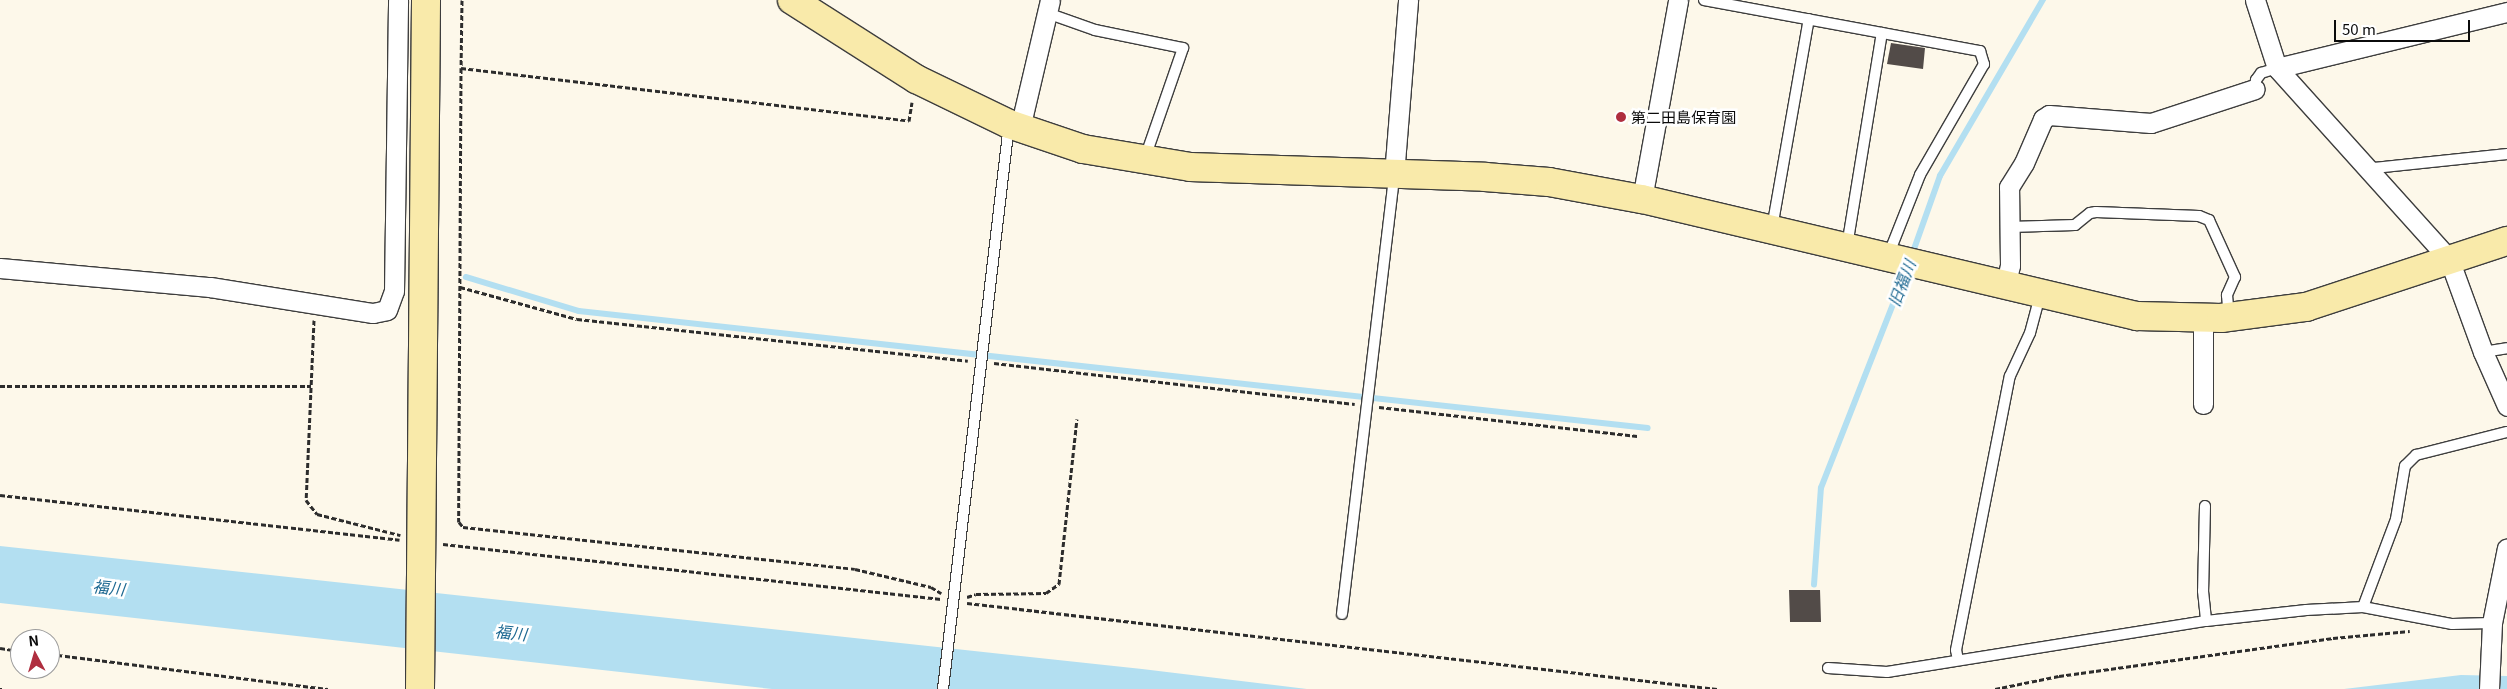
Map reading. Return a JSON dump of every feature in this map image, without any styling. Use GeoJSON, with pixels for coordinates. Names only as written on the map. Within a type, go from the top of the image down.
{"type":"FeatureCollection","features":[{"type":"Feature","properties":{"kind":"street"},"geometry":{"type":"LineString","coordinates":[[0,268],[180,284],[372,313],[387,310],[394,291],[398,0]]}},
{"type":"Feature","properties":{"kind":"street"},"geometry":{"type":"LineString","coordinates":[[420,689],[426,0]]}},
{"type":"Feature","properties":{"kind":"street"},"geometry":{"type":"LineString","coordinates":[[792,0],[916,80],[1015,126],[1083,149],[1144,161],[1190,167],[1485,177],[1549,182],[1642,199],[2005,287],[2137,316],[2216,317],[2306,307],[2507,241]]}},
{"type":"Feature","properties":{"kind":"street"},"geometry":{"type":"LineString","coordinates":[[1394,175],[1408,0]]}},
{"type":"Feature","properties":{"kind":"street"},"geometry":{"type":"LineString","coordinates":[[1642,199],[1678,0]]}},
{"type":"Feature","properties":{"kind":"street"},"geometry":{"type":"LineString","coordinates":[[2255,0],[2277,68],[2448,259],[2483,352],[2507,406]]}},
{"type":"Feature","properties":{"kind":"street"},"geometry":{"type":"LineString","coordinates":[[1015,126],[1049,6]]}},
{"type":"Feature","properties":{"kind":"street"},"geometry":{"type":"LineString","coordinates":[[2277,68],[2507,12]]}},
{"type":"Feature","properties":{"kind":"street"},"geometry":{"type":"LineString","coordinates":[[2005,287],[2010,265],[2011,179],[2024,163],[2044,119],[2049,115],[2151,123],[2255,89]]}},
{"type":"Feature","properties":{"kind":"street"},"geometry":{"type":"LineString","coordinates":[[2203,404],[2216,317]]}},
{"type":"Feature","properties":{"kind":"street"},"geometry":{"type":"LineString","coordinates":[[2489,689],[2492,623],[2507,548]]}},
{"type":"Feature","properties":{"kind":"lane"},"geometry":{"type":"LineString","coordinates":[[1704,0],[1980,51],[1984,58],[1984,64],[1920,175],[1887,257]]}},
{"type":"Feature","properties":{"kind":"lane"},"geometry":{"type":"LineString","coordinates":[[1049,6],[1095,30],[1183,48],[1144,161]]}},
{"type":"Feature","properties":{"kind":"lane"},"geometry":{"type":"LineString","coordinates":[[1772,229],[1808,19]]}},
{"type":"Feature","properties":{"kind":"lane"},"geometry":{"type":"LineString","coordinates":[[1846,247],[1882,33]]}},
{"type":"Feature","properties":{"kind":"lane"},"geometry":{"type":"LineString","coordinates":[[2255,89],[2256,80],[2261,73],[2277,68]]}},
{"type":"Feature","properties":{"kind":"lane"},"geometry":{"type":"LineString","coordinates":[[943,689],[981,362],[1015,126]]}},
{"type":"Feature","properties":{"kind":"lane"},"geometry":{"type":"LineString","coordinates":[[2370,172],[2374,168],[2507,154]]}},
{"type":"Feature","properties":{"kind":"lane"},"geometry":{"type":"LineString","coordinates":[[1342,614],[1394,175]]}},
{"type":"Feature","properties":{"kind":"lane"},"geometry":{"type":"LineString","coordinates":[[2010,227],[2076,225],[2090,213],[2096,212],[2198,216],[2209,220],[2235,278],[2216,317]]}},
{"type":"Feature","properties":{"kind":"lane"},"geometry":{"type":"LineString","coordinates":[[1958,660],[1956,650],[2010,376],[2030,333],[2040,295]]}},
{"type":"Feature","properties":{"kind":"lane"},"geometry":{"type":"LineString","coordinates":[[2483,352],[2507,348]]}},
{"type":"Feature","properties":{"kind":"lane"},"geometry":{"type":"LineString","coordinates":[[2363,607],[2396,519],[2406,466],[2416,455],[2507,432]]}},
{"type":"Feature","properties":{"kind":"lane"},"geometry":{"type":"LineString","coordinates":[[2205,506],[2203,591],[2206,621]]}},
{"type":"Feature","properties":{"kind":"lane"},"geometry":{"type":"LineString","coordinates":[[1828,668],[1887,672],[2206,621],[2363,607],[2452,624],[2492,623]]}},
{"type":"Feature","properties":{"kind":"path"},"geometry":{"type":"LineString","coordinates":[[462,0],[459,522],[463,527],[855,569],[931,587],[954,602]]}},
{"type":"Feature","properties":{"kind":"path"},"geometry":{"type":"LineString","coordinates":[[461,68],[909,121],[916,80]]}},
{"type":"Feature","properties":{"kind":"path"},"geometry":{"type":"LineString","coordinates":[[460,287],[577,319],[1639,436]]}},
{"type":"Feature","properties":{"kind":"path"},"geometry":{"type":"LineString","coordinates":[[315,304],[306,500],[317,514],[422,543]]}},
{"type":"Feature","properties":{"kind":"path"},"geometry":{"type":"LineString","coordinates":[[0,386],[312,386]]}},
{"type":"Feature","properties":{"kind":"path"},"geometry":{"type":"LineString","coordinates":[[954,602],[976,594],[1046,593],[1059,584],[1077,420]]}},
{"type":"Feature","properties":{"kind":"path"},"geometry":{"type":"LineString","coordinates":[[0,495],[1717,689]]}},
{"type":"Feature","properties":{"kind":"path"},"geometry":{"type":"LineString","coordinates":[[1995,689],[2058,676],[2333,638],[2419,631]]}},
{"type":"Feature","properties":{"kind":"path"},"geometry":{"type":"LineString","coordinates":[[60,655],[328,689]]}},
{"type":"Feature","properties":{"kind":"water","name":"福川"},"geometry":{"type":"Polygon","coordinates":[[[0,546],[1142,669],[1307,689],[772,689],[0,603],[0,546]]]}},
{"type":"Feature","properties":{"kind":"water"},"geometry":{"type":"Polygon","coordinates":[[[2461,675],[2507,676],[2507,689],[2344,689],[2461,675]]]}},
{"type":"Feature","properties":{"kind":"building"},"geometry":{"type":"Polygon","coordinates":[[[1891,43],[1925,48],[1923,69],[1887,64],[1891,43]]]}},
{"type":"Feature","properties":{"kind":"building"},"geometry":{"type":"Polygon","coordinates":[[[1789,590],[1820,590],[1821,622],[1790,622],[1789,590]]]}},
{"type":"Feature","properties":{"kind":"waterway","name":"旧福川"},"geometry":{"type":"LineString","coordinates":[[1912,255],[1940,176],[2043,0]]}},
{"type":"Feature","properties":{"kind":"waterway","name":"旧福川"},"geometry":{"type":"LineString","coordinates":[[1814,585],[1821,488],[1907,269]]}},
{"type":"Feature","properties":{"kind":"waterway"},"geometry":{"type":"LineString","coordinates":[[466,277],[579,311],[1648,428]]}},
{"type":"Feature","properties":{"kind":"place","name":"第二田島保育園"},"geometry":{"type":"Point","coordinates":[1621,117]}}]}
